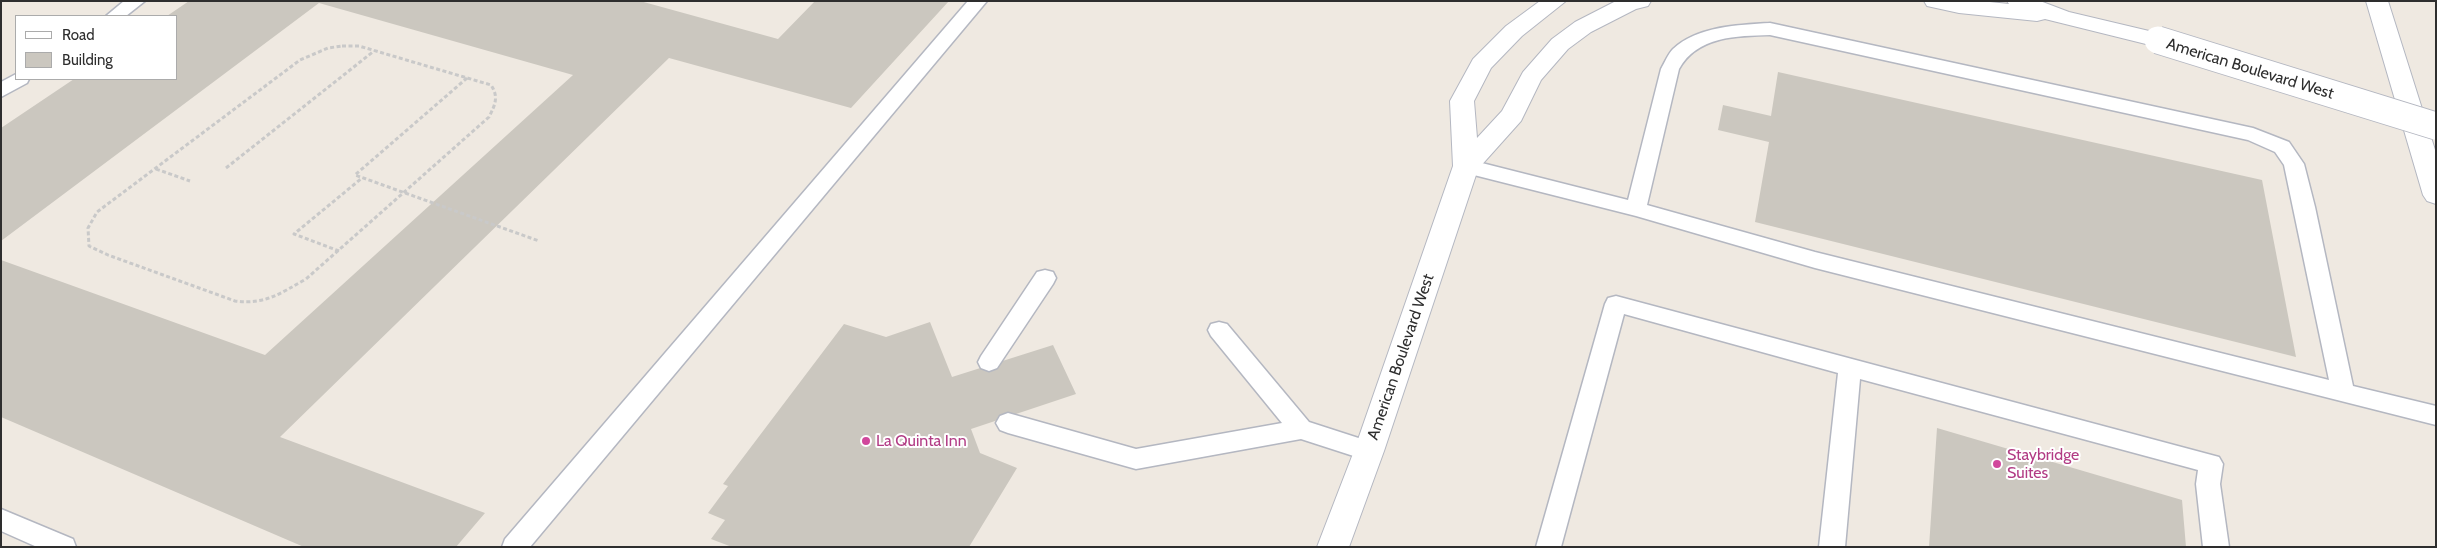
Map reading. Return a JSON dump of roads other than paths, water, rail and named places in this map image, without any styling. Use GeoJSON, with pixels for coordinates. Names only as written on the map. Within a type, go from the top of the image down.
{"type":"FeatureCollection","features":[{"type":"Feature","properties":{"kind":"street","name":"American Boulevard West"},"geometry":{"type":"LineString","coordinates":[[1333,547],[1369,451],[1466,166],[1462,101],[1481,64],[1514,31],[1555,1]]}},
{"type":"Feature","properties":{"kind":"street","name":"American Boulevard West"},"geometry":{"type":"LineString","coordinates":[[1935,1],[1959,6],[2062,17]]}},
{"type":"Feature","properties":{"kind":"street","name":"American Boulevard West"},"geometry":{"type":"LineString","coordinates":[[2018,1],[2062,17],[2158,40],[2436,126]]}},
{"type":"Feature","properties":{"kind":"street"},"geometry":{"type":"LineString","coordinates":[[2377,1],[2436,195]]}},
{"type":"Feature","properties":{"kind":"street","name":"American Boulevard West"},"geometry":{"type":"LineString","coordinates":[[1466,166],[1512,115],[1531,77],[1560,44],[1584,28],[1631,2]]}},
{"type":"Feature","properties":{"kind":"lane"},"geometry":{"type":"LineString","coordinates":[[116,15],[136,1]]}},
{"type":"Feature","properties":{"kind":"lane"},"geometry":{"type":"LineString","coordinates":[[514,547],[978,1]]}},
{"type":"Feature","properties":{"kind":"lane"},"geometry":{"type":"LineString","coordinates":[[1636,210],[1670,69],[1680,53],[1703,39],[1733,31],[1770,28],[2253,135],[2282,147],[2294,164],[2305,208],[2343,393]]}},
{"type":"Feature","properties":{"kind":"lane"},"geometry":{"type":"LineString","coordinates":[[1,91],[18,80]]}},
{"type":"Feature","properties":{"kind":"lane"},"geometry":{"type":"LineString","coordinates":[[1466,166],[1636,210],[1815,260],[2436,416]]}},
{"type":"Feature","properties":{"kind":"lane"},"geometry":{"type":"LineString","coordinates":[[989,362],[1045,278]]}},
{"type":"Feature","properties":{"kind":"lane"},"geometry":{"type":"LineString","coordinates":[[1548,547],[1616,304],[2211,464],[2208,484],[2216,547]]}},
{"type":"Feature","properties":{"kind":"lane"},"geometry":{"type":"LineString","coordinates":[[1219,330],[1301,429]]}},
{"type":"Feature","properties":{"kind":"lane"},"geometry":{"type":"LineString","coordinates":[[1832,547],[1850,366]]}},
{"type":"Feature","properties":{"kind":"lane"},"geometry":{"type":"LineString","coordinates":[[1008,423],[1136,459],[1301,429],[1369,451]]}},
{"type":"Feature","properties":{"kind":"lane"},"geometry":{"type":"LineString","coordinates":[[1,520],[64,547]]}},
{"type":"Feature","properties":{"kind":"place","name":"La Quinta Inn"},"geometry":{"type":"Point","coordinates":[866,441]}},
{"type":"Feature","properties":{"kind":"place","name":"Staybridge Suites"},"geometry":{"type":"Point","coordinates":[1997,464]}}]}
